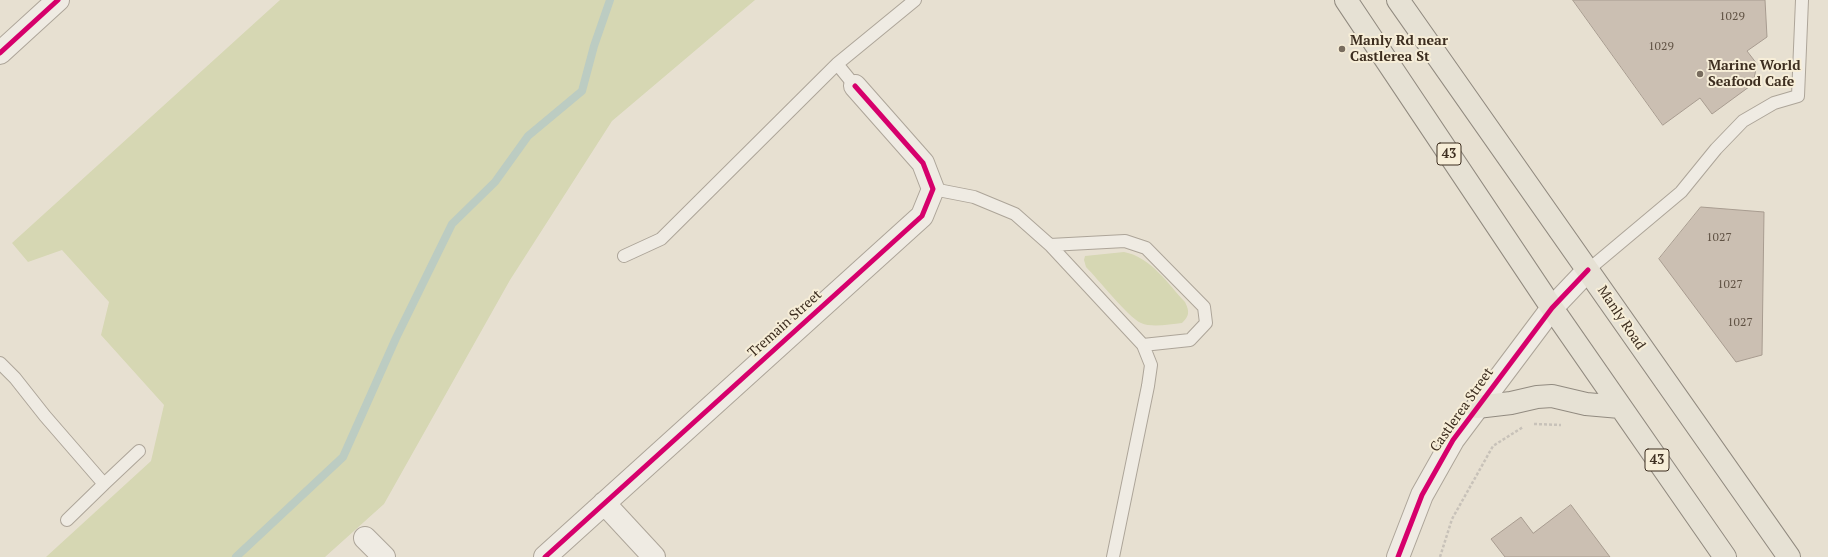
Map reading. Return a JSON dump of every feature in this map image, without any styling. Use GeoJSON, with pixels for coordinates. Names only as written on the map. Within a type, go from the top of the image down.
{"type":"FeatureCollection","features":[{"type":"Feature","properties":{"kind":"main road","name":"43"},"geometry":{"type":"LineString","coordinates":[[1346,0],[1552,308],[1725,557]]}},
{"type":"Feature","properties":{"kind":"main road","name":"Manly Road"},"geometry":{"type":"LineString","coordinates":[[1398,0],[1788,557]]}},
{"type":"Feature","properties":{"kind":"main road"},"geometry":{"type":"LineString","coordinates":[[1477,407],[1552,396],[1586,404],[1620,407]]}},
{"type":"Feature","properties":{"kind":"street"},"geometry":{"type":"LineString","coordinates":[[0,53],[58,0]]}},
{"type":"Feature","properties":{"kind":"street"},"geometry":{"type":"LineString","coordinates":[[855,86],[923,163],[933,189]]}},
{"type":"Feature","properties":{"kind":"street","name":"Tremain Street"},"geometry":{"type":"LineString","coordinates":[[545,557],[922,216],[933,189]]}},
{"type":"Feature","properties":{"kind":"street","name":"Castlerea Street"},"geometry":{"type":"LineString","coordinates":[[1398,557],[1422,495],[1436,467],[1453,440],[1552,308],[1588,270]]}},
{"type":"Feature","properties":{"kind":"street"},"geometry":{"type":"LineString","coordinates":[[604,503],[654,557]]}},
{"type":"Feature","properties":{"kind":"street"},"geometry":{"type":"LineString","coordinates":[[365,538],[384,557]]}},
{"type":"Feature","properties":{"kind":"lane"},"geometry":{"type":"LineString","coordinates":[[624,256],[661,239],[837,64],[915,0]]}},
{"type":"Feature","properties":{"kind":"lane"},"geometry":{"type":"LineString","coordinates":[[1588,270],[1681,192],[1716,149],[1743,121],[1774,103],[1798,96],[1802,0]]}},
{"type":"Feature","properties":{"kind":"lane"},"geometry":{"type":"LineString","coordinates":[[837,64],[855,86]]}},
{"type":"Feature","properties":{"kind":"lane"},"geometry":{"type":"LineString","coordinates":[[933,189],[974,197],[1015,214],[1050,245],[1143,345],[1150,365],[1148,386],[1113,557]]}},
{"type":"Feature","properties":{"kind":"lane"},"geometry":{"type":"LineString","coordinates":[[1050,245],[1125,241],[1146,248],[1204,307],[1206,324],[1190,340],[1143,345]]}},
{"type":"Feature","properties":{"kind":"lane"},"geometry":{"type":"LineString","coordinates":[[0,363],[15,378],[45,416],[104,484]]}},
{"type":"Feature","properties":{"kind":"lane"},"geometry":{"type":"LineString","coordinates":[[67,520],[139,451]]}},
{"type":"Feature","properties":{"kind":"path"},"geometry":{"type":"LineString","coordinates":[[1440,557],[1452,519],[1492,446],[1527,424],[1562,425]]}},
{"type":"Feature","properties":{"kind":"green space"},"geometry":{"type":"Polygon","coordinates":[[[280,0],[755,0],[612,121],[510,280],[384,504],[325,557],[46,557],[151,461],[164,405],[101,335],[109,302],[62,250],[28,262],[12,243],[280,0]]]}},
{"type":"Feature","properties":{"kind":"green space"},"geometry":{"type":"Polygon","coordinates":[[[1124,252],[1143,259],[1151,265],[1185,302],[1188,309],[1188,314],[1182,323],[1156,325],[1141,323],[1121,306],[1086,267],[1084,260],[1085,256],[1124,252]]]}},
{"type":"Feature","properties":{"kind":"building"},"geometry":{"type":"Polygon","coordinates":[[[1573,0],[1765,0],[1767,37],[1747,51],[1757,64],[1753,84],[1712,114],[1700,98],[1663,125],[1573,0]]]}},
{"type":"Feature","properties":{"kind":"building"},"geometry":{"type":"Polygon","coordinates":[[[1701,207],[1764,212],[1762,355],[1736,362],[1659,259],[1701,207]]]}},
{"type":"Feature","properties":{"kind":"building"},"geometry":{"type":"Polygon","coordinates":[[[1571,505],[1610,557],[1505,557],[1491,539],[1521,517],[1533,533],[1571,505]]]}},
{"type":"Feature","properties":{"kind":"waterway"},"geometry":{"type":"LineString","coordinates":[[236,557],[343,457],[396,338],[452,224],[495,182],[528,136],[582,91],[594,46],[610,0]]}},
{"type":"Feature","properties":{"kind":"cycle path"},"geometry":{"type":"LineString","coordinates":[[0,53],[58,0]]}},
{"type":"Feature","properties":{"kind":"cycle path"},"geometry":{"type":"LineString","coordinates":[[545,557],[922,216],[933,189],[923,163],[855,86]]}},
{"type":"Feature","properties":{"kind":"cycle path"},"geometry":{"type":"LineString","coordinates":[[1398,557],[1422,495],[1453,440],[1552,308],[1588,270]]}},
{"type":"Feature","properties":{"kind":"place","name":"Manly Rd near Castlerea St"},"geometry":{"type":"Point","coordinates":[1342,49]}},
{"type":"Feature","properties":{"kind":"place","name":"Marine World Seafood Cafe"},"geometry":{"type":"Point","coordinates":[1700,74]}}]}
